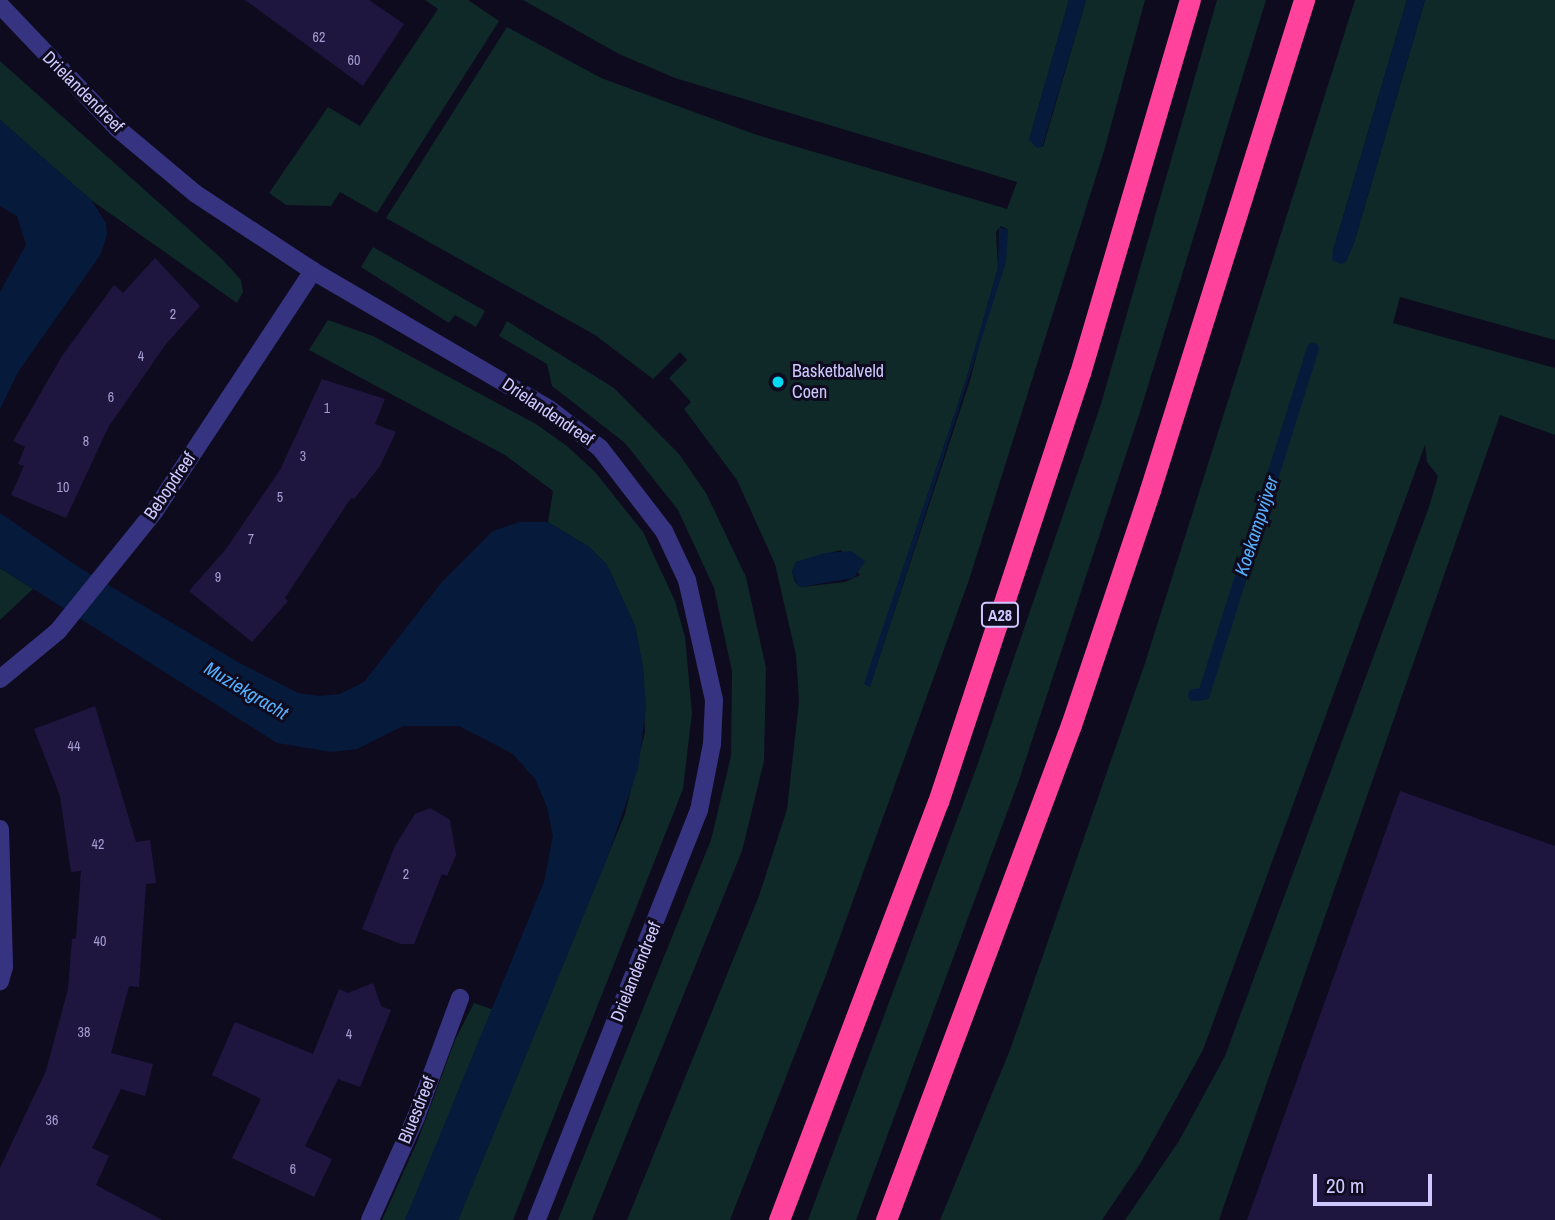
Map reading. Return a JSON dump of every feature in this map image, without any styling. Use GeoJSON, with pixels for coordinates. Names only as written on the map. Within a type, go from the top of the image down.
{"type":"FeatureCollection","features":[{"type":"Feature","properties":{"kind":"highway","name":"A28"},"geometry":{"type":"LineString","coordinates":[[779,1220],[938,802],[1080,373],[1190,0]]}},
{"type":"Feature","properties":{"kind":"highway"},"geometry":{"type":"LineString","coordinates":[[886,1220],[1071,725],[1150,490],[1304,0]]}},
{"type":"Feature","properties":{"kind":"street","name":"Drielandendreef"},"geometry":{"type":"LineString","coordinates":[[0,5],[117,128],[196,194],[313,271],[467,358],[549,409],[600,447],[664,531],[687,580],[714,700],[712,744],[699,810],[537,1220]]}},
{"type":"Feature","properties":{"kind":"street","name":"Bebopdreef"},"geometry":{"type":"LineString","coordinates":[[0,679],[58,631],[154,512],[313,271]]}},
{"type":"Feature","properties":{"kind":"street"},"geometry":{"type":"LineString","coordinates":[[0,829],[4,967],[0,981]]}},
{"type":"Feature","properties":{"kind":"street","name":"Bluesdreef"},"geometry":{"type":"LineString","coordinates":[[370,1220],[416,1117],[460,998]]}},
{"type":"Feature","properties":{"kind":"green space"},"geometry":{"type":"Polygon","coordinates":[[[425,0],[468,0],[499,21],[377,213],[340,192],[331,206],[286,205],[269,193],[328,107],[360,126],[438,9],[425,0]]]}},
{"type":"Feature","properties":{"kind":"green space"},"geometry":{"type":"Polygon","coordinates":[[[523,0],[1069,0],[1029,140],[1043,147],[1086,0],[1145,0],[1104,151],[969,580],[826,975],[730,1220],[627,1220],[759,896],[787,809],[799,701],[796,655],[775,564],[737,480],[684,409],[691,402],[669,378],[687,360],[680,352],[653,379],[595,335],[386,218],[507,27],[601,78],[757,135],[1007,209],[1017,182],[675,78],[619,54],[523,0]],[[1001,226],[996,232],[998,268],[967,377],[865,684],[870,686],[971,377],[1008,230],[1001,226]],[[841,550],[796,562],[792,572],[795,582],[801,587],[845,582],[860,575],[841,550]]]}},
{"type":"Feature","properties":{"kind":"green space"},"geometry":{"type":"Polygon","coordinates":[[[1217,0],[1266,0],[1140,412],[1018,783],[856,1220],[808,1220],[977,766],[1101,404],[1217,0]]]}},
{"type":"Feature","properties":{"kind":"green space"},"geometry":{"type":"Polygon","coordinates":[[[1355,0],[1407,0],[1333,251],[1354,243],[1425,0],[1555,0],[1555,340],[1400,297],[1393,323],[1555,368],[1555,435],[1500,415],[1219,1220],[1125,1220],[1179,1141],[1225,1056],[1429,507],[1438,476],[1427,462],[1425,445],[1203,1050],[1140,1164],[1102,1220],[940,1220],[1010,1050],[1145,663],[1355,0]]]}},
{"type":"Feature","properties":{"kind":"green space"},"geometry":{"type":"Polygon","coordinates":[[[0,61],[221,258],[241,280],[243,292],[237,303],[91,200],[0,120],[0,61]]]}},
{"type":"Feature","properties":{"kind":"green space"},"geometry":{"type":"Polygon","coordinates":[[[373,247],[485,311],[476,327],[455,315],[449,323],[361,267],[373,247]]]}},
{"type":"Feature","properties":{"kind":"green space"},"geometry":{"type":"Polygon","coordinates":[[[328,320],[373,336],[536,424],[567,446],[595,472],[643,532],[675,601],[685,637],[692,713],[683,789],[513,1220],[458,1220],[625,814],[645,732],[643,668],[635,626],[607,565],[589,547],[548,522],[553,491],[505,455],[309,350],[328,320]]]}},
{"type":"Feature","properties":{"kind":"green space"},"geometry":{"type":"Polygon","coordinates":[[[507,321],[614,388],[679,454],[706,493],[746,577],[766,668],[764,761],[742,851],[592,1220],[558,1220],[711,840],[731,756],[732,671],[714,588],[678,510],[625,443],[552,386],[547,364],[499,336],[507,321]]]}},
{"type":"Feature","properties":{"kind":"green space"},"geometry":{"type":"Polygon","coordinates":[[[0,568],[33,589],[0,620],[0,568]]]}},
{"type":"Feature","properties":{"kind":"green space"},"geometry":{"type":"Polygon","coordinates":[[[474,1003],[494,1010],[481,1044],[405,1220],[382,1220],[418,1140],[455,1040],[474,1003]]]}},
{"type":"Feature","properties":{"kind":"water"},"geometry":{"type":"Polygon","coordinates":[[[1069,0],[1086,0],[1042,147],[1037,148],[1029,140],[1069,0]]]}},
{"type":"Feature","properties":{"kind":"water"},"geometry":{"type":"Polygon","coordinates":[[[1407,0],[1425,0],[1354,243],[1346,262],[1341,264],[1332,260],[1333,251],[1407,0]]]}},
{"type":"Feature","properties":{"kind":"water"},"geometry":{"type":"Polygon","coordinates":[[[0,120],[91,200],[106,223],[107,234],[101,254],[18,372],[0,409],[0,292],[26,245],[17,216],[0,206],[0,120]]]}},
{"type":"Feature","properties":{"kind":"water"},"geometry":{"type":"Polygon","coordinates":[[[999,227],[1008,230],[1006,262],[870,687],[864,684],[967,377],[998,268],[999,227]]]}},
{"type":"Feature","properties":{"kind":"water","name":"Muziekgracht"},"geometry":{"type":"Polygon","coordinates":[[[0,513],[80,568],[236,661],[298,693],[319,696],[340,694],[364,682],[441,583],[493,531],[520,522],[548,522],[589,547],[607,565],[635,626],[643,668],[646,707],[638,769],[606,861],[458,1220],[405,1220],[544,882],[553,836],[547,807],[535,779],[513,754],[459,726],[403,726],[357,749],[332,752],[277,743],[0,568],[0,513]]]}},
{"type":"Feature","properties":{"kind":"water"},"geometry":{"type":"Polygon","coordinates":[[[851,551],[865,561],[854,578],[800,587],[796,582],[792,572],[796,562],[825,553],[851,551]]]}},
{"type":"Feature","properties":{"kind":"building"},"geometry":{"type":"Polygon","coordinates":[[[245,0],[369,0],[404,24],[363,86],[245,0]]]}},
{"type":"Feature","properties":{"kind":"building"},"geometry":{"type":"Polygon","coordinates":[[[155,258],[200,306],[166,344],[109,426],[66,518],[11,495],[24,466],[18,464],[25,447],[13,441],[62,356],[114,285],[123,293],[155,258]]]}},
{"type":"Feature","properties":{"kind":"building"},"geometry":{"type":"Polygon","coordinates":[[[322,379],[385,399],[375,424],[396,432],[380,466],[354,499],[351,498],[285,598],[288,601],[252,642],[189,591],[226,549],[280,470],[322,379]]]}},
{"type":"Feature","properties":{"kind":"building"},"geometry":{"type":"Polygon","coordinates":[[[95,706],[136,842],[150,840],[156,883],[146,884],[139,987],[129,986],[111,1053],[153,1064],[145,1096],[121,1089],[92,1148],[109,1156],[96,1185],[162,1220],[0,1220],[0,1168],[46,1071],[68,989],[72,939],[76,938],[81,871],[71,872],[60,796],[34,729],[95,706]]]}},
{"type":"Feature","properties":{"kind":"building"},"geometry":{"type":"Polygon","coordinates":[[[1400,791],[1555,846],[1555,1220],[1247,1220],[1400,791]]]}},
{"type":"Feature","properties":{"kind":"building"},"geometry":{"type":"Polygon","coordinates":[[[430,808],[450,820],[456,855],[447,876],[442,874],[414,944],[401,944],[362,929],[395,846],[415,814],[430,808]]]}},
{"type":"Feature","properties":{"kind":"building"},"geometry":{"type":"Polygon","coordinates":[[[373,983],[381,1006],[391,1010],[360,1087],[338,1079],[305,1146],[332,1159],[314,1197],[232,1158],[261,1099],[212,1075],[235,1022],[313,1054],[339,989],[348,993],[373,983]]]}},
{"type":"Feature","properties":{"kind":"waterway","name":"Koekampvijver"},"geometry":{"type":"LineString","coordinates":[[1194,695],[1204,694],[1313,349]]}},
{"type":"Feature","properties":{"kind":"place","name":"Basketbalveld Coen"},"geometry":{"type":"Point","coordinates":[778,382]}}]}
